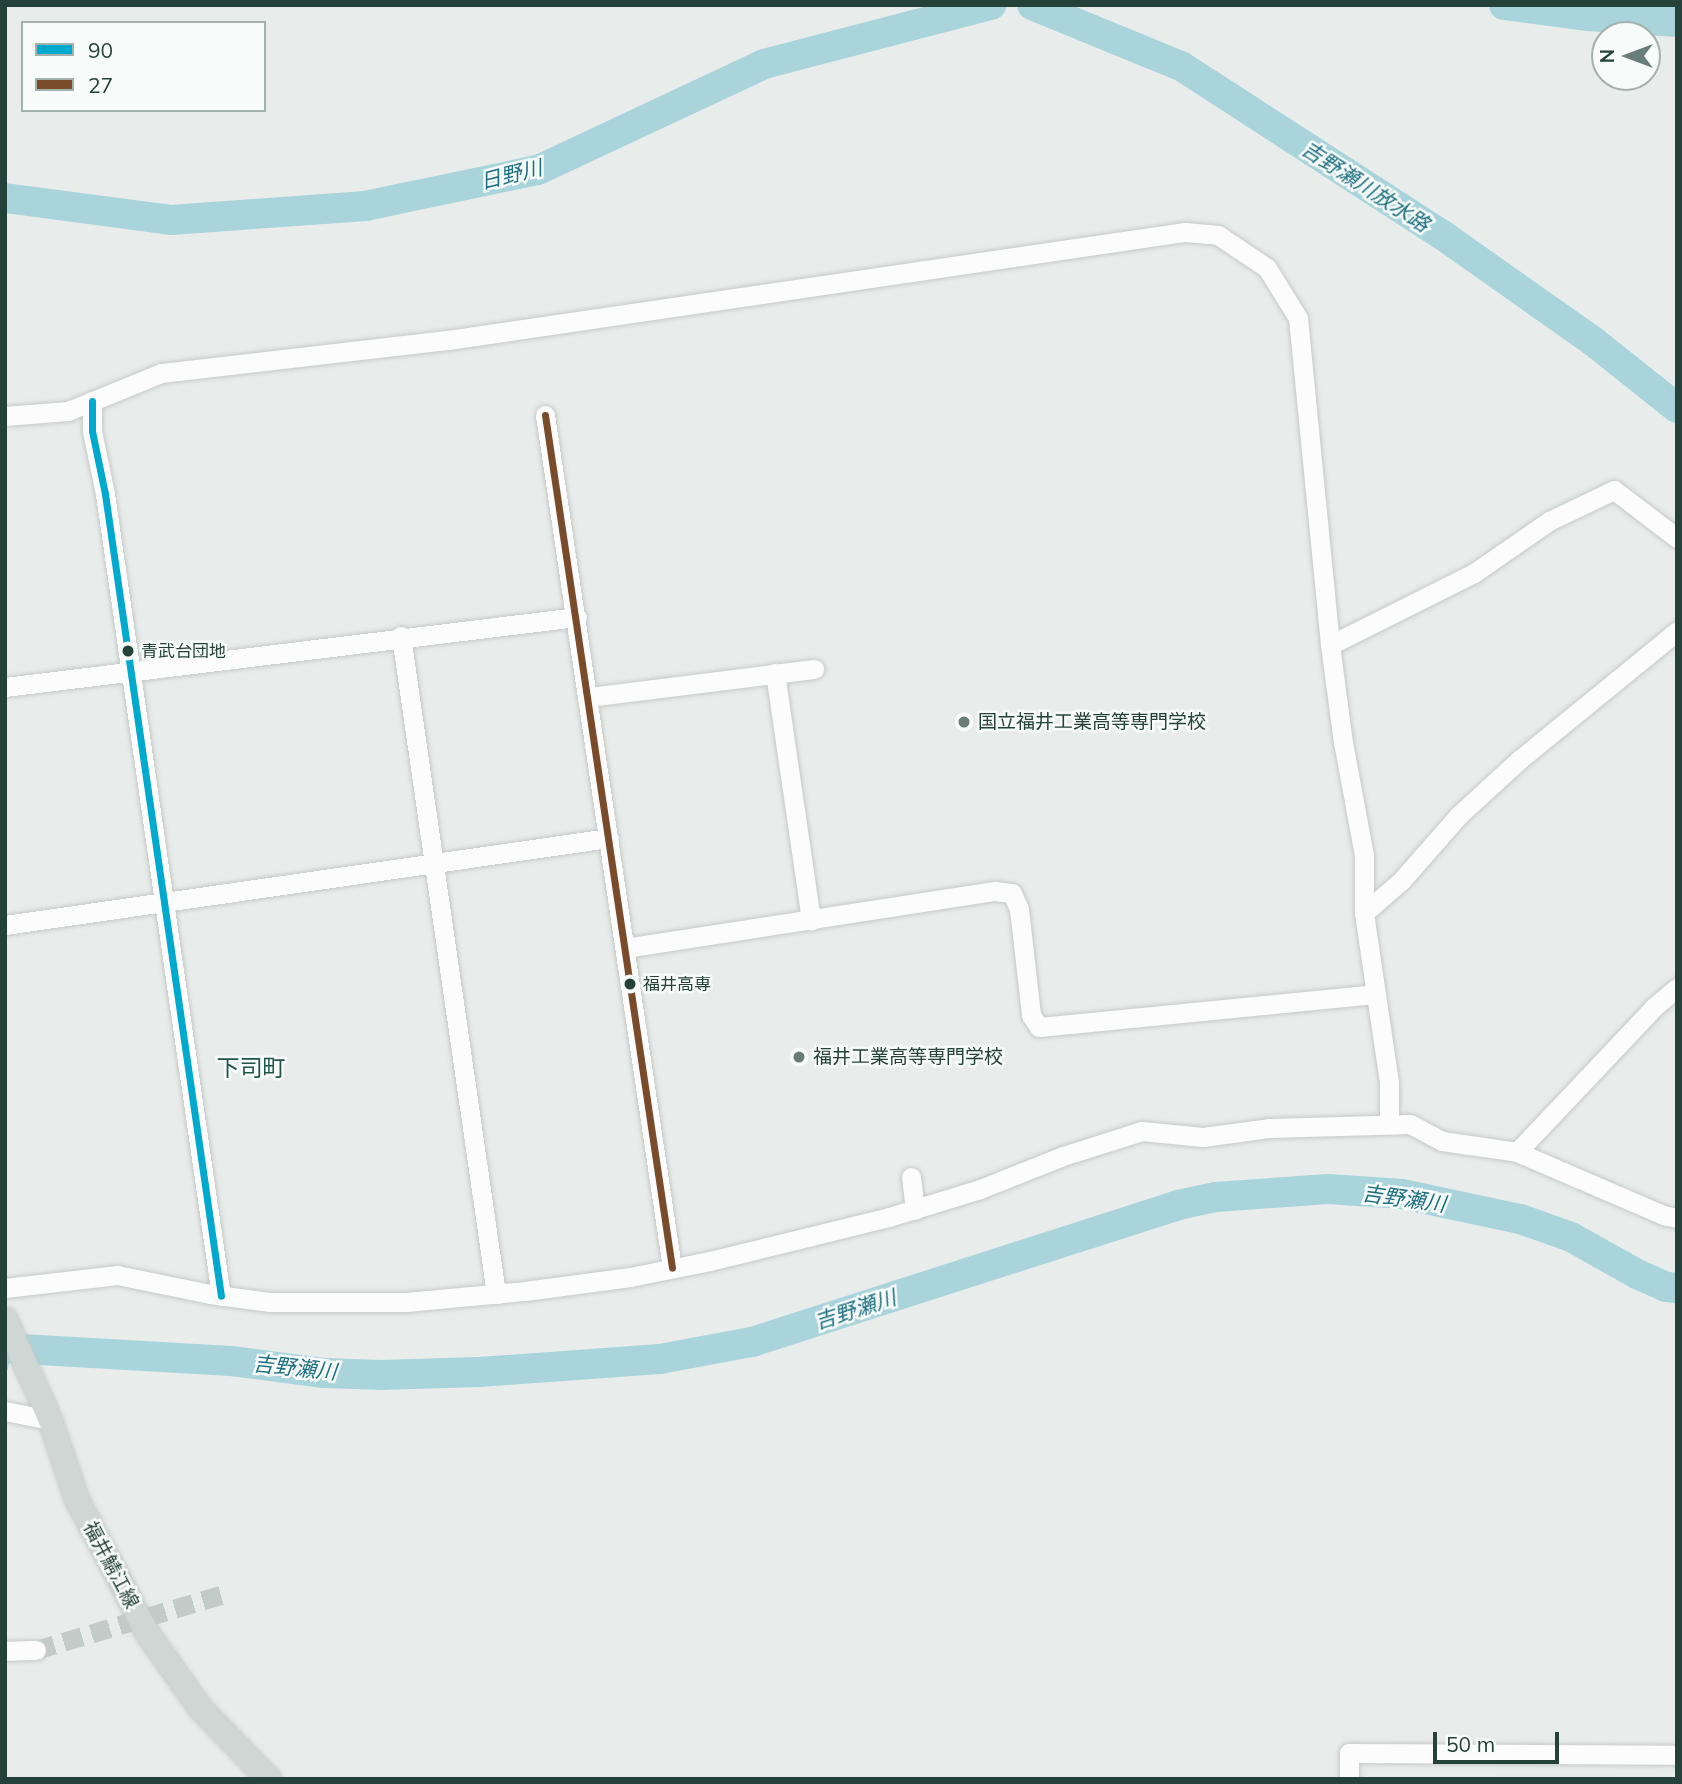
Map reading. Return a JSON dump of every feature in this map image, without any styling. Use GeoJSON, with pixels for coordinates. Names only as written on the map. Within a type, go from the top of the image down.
{"type":"FeatureCollection","features":[{"type":"Feature","properties":{"kind":"main road","name":"福井鯖江線"},"geometry":{"type":"LineString","coordinates":[[5,1319],[46,1411],[78,1500],[147,1633],[200,1708],[269,1779]]}},
{"type":"Feature","properties":{"kind":"street"},"geometry":{"type":"LineString","coordinates":[[5,416],[68,411],[161,373],[448,340],[1185,232],[1218,235],[1267,268],[1298,318],[1330,645],[1343,742],[1364,855],[1364,913],[1389,1082],[1389,1124]]}},
{"type":"Feature","properties":{"kind":"street"},"geometry":{"type":"LineString","coordinates":[[92,401],[92,431],[105,494],[221,1296]]}},
{"type":"Feature","properties":{"kind":"street"},"geometry":{"type":"LineString","coordinates":[[545,415],[672,1268]]}},
{"type":"Feature","properties":{"kind":"street"},"geometry":{"type":"LineString","coordinates":[[1330,645],[1474,573],[1549,521],[1614,490],[1677,538]]}},
{"type":"Feature","properties":{"kind":"street"},"geometry":{"type":"LineString","coordinates":[[5,687],[130,669],[576,617]]}},
{"type":"Feature","properties":{"kind":"street"},"geometry":{"type":"LineString","coordinates":[[1364,913],[1401,881],[1459,815],[1499,778],[1677,631]]}},
{"type":"Feature","properties":{"kind":"street"},"geometry":{"type":"LineString","coordinates":[[401,636],[496,1294]]}},
{"type":"Feature","properties":{"kind":"street"},"geometry":{"type":"LineString","coordinates":[[589,697],[814,668]]}},
{"type":"Feature","properties":{"kind":"street"},"geometry":{"type":"LineString","coordinates":[[775,673],[811,919]]}},
{"type":"Feature","properties":{"kind":"street"},"geometry":{"type":"LineString","coordinates":[[5,925],[609,838]]}},
{"type":"Feature","properties":{"kind":"street"},"geometry":{"type":"LineString","coordinates":[[625,948],[995,891],[1012,893],[1019,909],[1031,1014],[1040,1027],[1375,994]]}},
{"type":"Feature","properties":{"kind":"street"},"geometry":{"type":"LineString","coordinates":[[1517,1152],[1654,1007],[1677,988]]}},
{"type":"Feature","properties":{"kind":"street"},"geometry":{"type":"LineString","coordinates":[[5,1288],[117,1275],[221,1296],[270,1302],[406,1302],[630,1277],[710,1261],[915,1210],[1142,1131],[1203,1137],[1270,1128],[1410,1124],[1442,1141],[1517,1152],[1663,1215],[1677,1218]]}},
{"type":"Feature","properties":{"kind":"street"},"geometry":{"type":"LineString","coordinates":[[911,1177],[915,1210]]}},
{"type":"Feature","properties":{"kind":"street"},"geometry":{"type":"LineString","coordinates":[[5,1411],[46,1411]]}},
{"type":"Feature","properties":{"kind":"street"},"geometry":{"type":"LineString","coordinates":[[5,1651],[36,1650]]}},
{"type":"Feature","properties":{"kind":"street"},"geometry":{"type":"LineString","coordinates":[[1349,1779],[1349,1754],[1677,1755]]}},
{"type":"Feature","properties":{"kind":"waterway","name":"日野川"},"geometry":{"type":"LineString","coordinates":[[5,198],[171,220],[365,206],[538,170],[764,64],[991,5]]}},
{"type":"Feature","properties":{"kind":"waterway","name":"吉野瀬川放水路"},"geometry":{"type":"LineString","coordinates":[[1032,5],[1181,66],[1441,234],[1594,342],[1677,408]]}},
{"type":"Feature","properties":{"kind":"waterway","name":"日野川"},"geometry":{"type":"LineString","coordinates":[[1504,5],[1588,16],[1677,22]]}},
{"type":"Feature","properties":{"kind":"waterway","name":"吉野瀬川"},"geometry":{"type":"LineString","coordinates":[[5,1348],[231,1361],[324,1373],[382,1375],[479,1372],[660,1359],[752,1342],[1178,1205],[1216,1197],[1328,1189],[1402,1194],[1520,1219],[1571,1237],[1637,1274],[1666,1287],[1677,1288]]}},
{"type":"Feature","properties":{"kind":"waterway"},"geometry":{"type":"LineString","coordinates":[[5,1368],[8,1349]]}},
{"type":"Feature","properties":{"kind":"tunnel"},"geometry":{"type":"LineString","coordinates":[[36,1650],[230,1592]]}},
{"type":"Feature","properties":{"kind":"transit line","name":"90"},"geometry":{"type":"LineString","coordinates":[[92,401],[92,431],[105,494],[221,1296]]}},
{"type":"Feature","properties":{"kind":"transit line","name":"27"},"geometry":{"type":"LineString","coordinates":[[545,415],[672,1268]]}},
{"type":"Feature","properties":{"kind":"place","name":"青武台団地"},"geometry":{"type":"Point","coordinates":[128,651]}},
{"type":"Feature","properties":{"kind":"place","name":"国立福井工業高等専門学校"},"geometry":{"type":"Point","coordinates":[964,722]}},
{"type":"Feature","properties":{"kind":"place","name":"福井高専"},"geometry":{"type":"Point","coordinates":[630,984]}},
{"type":"Feature","properties":{"kind":"place","name":"福井工業高等専門学校"},"geometry":{"type":"Point","coordinates":[799,1057]}},
{"type":"Feature","properties":{"kind":"district","name":"下司町"},"geometry":{"type":"Point","coordinates":[251,1068]}}]}
